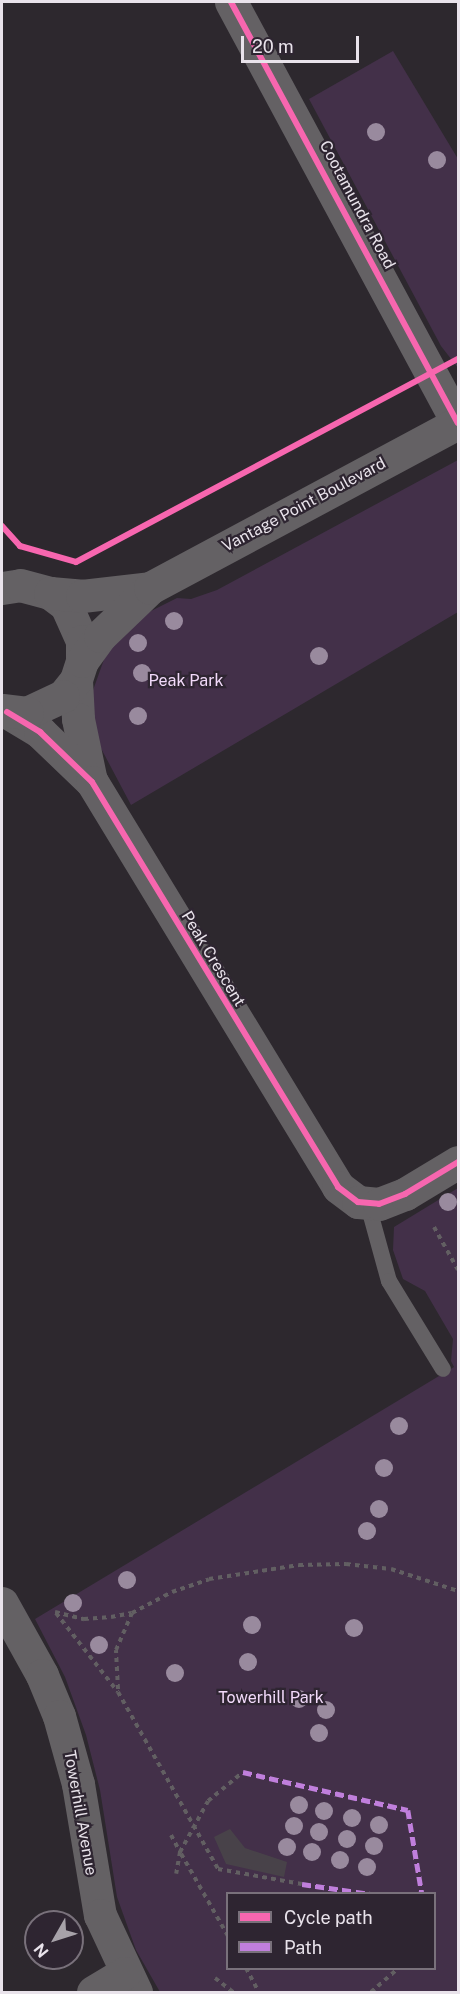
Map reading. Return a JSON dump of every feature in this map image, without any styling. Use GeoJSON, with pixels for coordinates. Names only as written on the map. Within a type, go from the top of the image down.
{"type":"FeatureCollection","features":[{"type":"Feature","properties":{"kind":"street","name":"Cootamundra Road"},"geometry":{"type":"LineString","coordinates":[[231,2],[458,423]]}},
{"type":"Feature","properties":{"kind":"street","name":"Vantage Point Boulevard"},"geometry":{"type":"LineString","coordinates":[[4,711],[27,713],[47,707],[63,696],[100,636],[150,588],[458,423]]}},
{"type":"Feature","properties":{"kind":"street","name":"Vantage Point Boulevard"},"geometry":{"type":"LineString","coordinates":[[18,585],[82,596],[150,588]]}},
{"type":"Feature","properties":{"kind":"street","name":"Peak Crescent"},"geometry":{"type":"LineString","coordinates":[[18,585],[66,605],[76,622],[82,641],[78,719],[92,782]]}},
{"type":"Feature","properties":{"kind":"street","name":"Peak Crescent"},"geometry":{"type":"LineString","coordinates":[[4,711],[40,732],[92,782],[317,1158],[338,1187],[368,1205]]}},
{"type":"Feature","properties":{"kind":"street"},"geometry":{"type":"LineString","coordinates":[[368,1205],[392,1200],[459,1162]]}},
{"type":"Feature","properties":{"kind":"street","name":"Towerhill Avenue"},"geometry":{"type":"LineString","coordinates":[[2,1603],[42,1675],[59,1716],[78,1784],[100,1915],[130,1983]]}},
{"type":"Feature","properties":{"kind":"street"},"geometry":{"type":"LineString","coordinates":[[93,1992],[130,1983]]}},
{"type":"Feature","properties":{"kind":"lane"},"geometry":{"type":"LineString","coordinates":[[368,1205],[389,1281],[443,1369]]}},
{"type":"Feature","properties":{"kind":"path"},"geometry":{"type":"LineString","coordinates":[[434,1227],[459,1270]]}},
{"type":"Feature","properties":{"kind":"path"},"geometry":{"type":"LineString","coordinates":[[302,1884],[218,1869],[118,1692],[55,1612],[93,1619],[132,1613],[192,1584],[239,1572],[288,1566],[346,1564],[391,1569],[459,1591]]}},
{"type":"Feature","properties":{"kind":"path"},"geometry":{"type":"LineString","coordinates":[[118,1692],[116,1650],[132,1613]]}},
{"type":"Feature","properties":{"kind":"path"},"geometry":{"type":"LineString","coordinates":[[176,1874],[180,1852],[193,1823],[216,1791],[243,1772]]}},
{"type":"Feature","properties":{"kind":"path"},"geometry":{"type":"LineString","coordinates":[[171,1835],[226,1932]]}},
{"type":"Feature","properties":{"kind":"path"},"geometry":{"type":"LineString","coordinates":[[247,1970],[259,1992]]}},
{"type":"Feature","properties":{"kind":"path"},"geometry":{"type":"LineString","coordinates":[[371,1992],[397,1970]]}},
{"type":"Feature","properties":{"kind":"path"},"geometry":{"type":"LineString","coordinates":[[214,1978],[234,1992]]}},
{"type":"Feature","properties":{"kind":"green space"},"geometry":{"type":"Polygon","coordinates":[[[393,51],[458,159],[458,368],[441,346],[309,99],[393,51]]]}},
{"type":"Feature","properties":{"kind":"green space","name":"Peak Park"},"geometry":{"type":"Polygon","coordinates":[[[458,460],[458,612],[131,805],[95,737],[92,693],[107,651],[147,613],[177,598],[191,599],[217,590],[458,460]]]}},
{"type":"Feature","properties":{"kind":"green space","name":"Towerhill Park"},"geometry":{"type":"Polygon","coordinates":[[[458,1188],[458,1992],[160,1992],[136,1950],[117,1897],[100,1790],[86,1735],[65,1677],[35,1619],[454,1367],[451,1361],[453,1339],[425,1291],[403,1279],[393,1250],[394,1227],[458,1188]]]}},
{"type":"Feature","properties":{"kind":"building"},"geometry":{"type":"Polygon","coordinates":[[[230,1829],[245,1848],[287,1862],[284,1877],[226,1864],[214,1837],[230,1829]]]}},
{"type":"Feature","properties":{"kind":"marked path"},"geometry":{"type":"LineString","coordinates":[[243,1772],[408,1810],[422,1892]]}},
{"type":"Feature","properties":{"kind":"marked path"},"geometry":{"type":"LineString","coordinates":[[302,1884],[356,1892]]}},
{"type":"Feature","properties":{"kind":"cycle path"},"geometry":{"type":"LineString","coordinates":[[231,2],[458,423]]}},
{"type":"Feature","properties":{"kind":"cycle path"},"geometry":{"type":"LineString","coordinates":[[2,526],[20,546],[76,562],[458,359]]}},
{"type":"Feature","properties":{"kind":"cycle path"},"geometry":{"type":"LineString","coordinates":[[7,712],[40,732],[92,782],[338,1187],[358,1202],[379,1204],[405,1194],[458,1162]]}}]}
